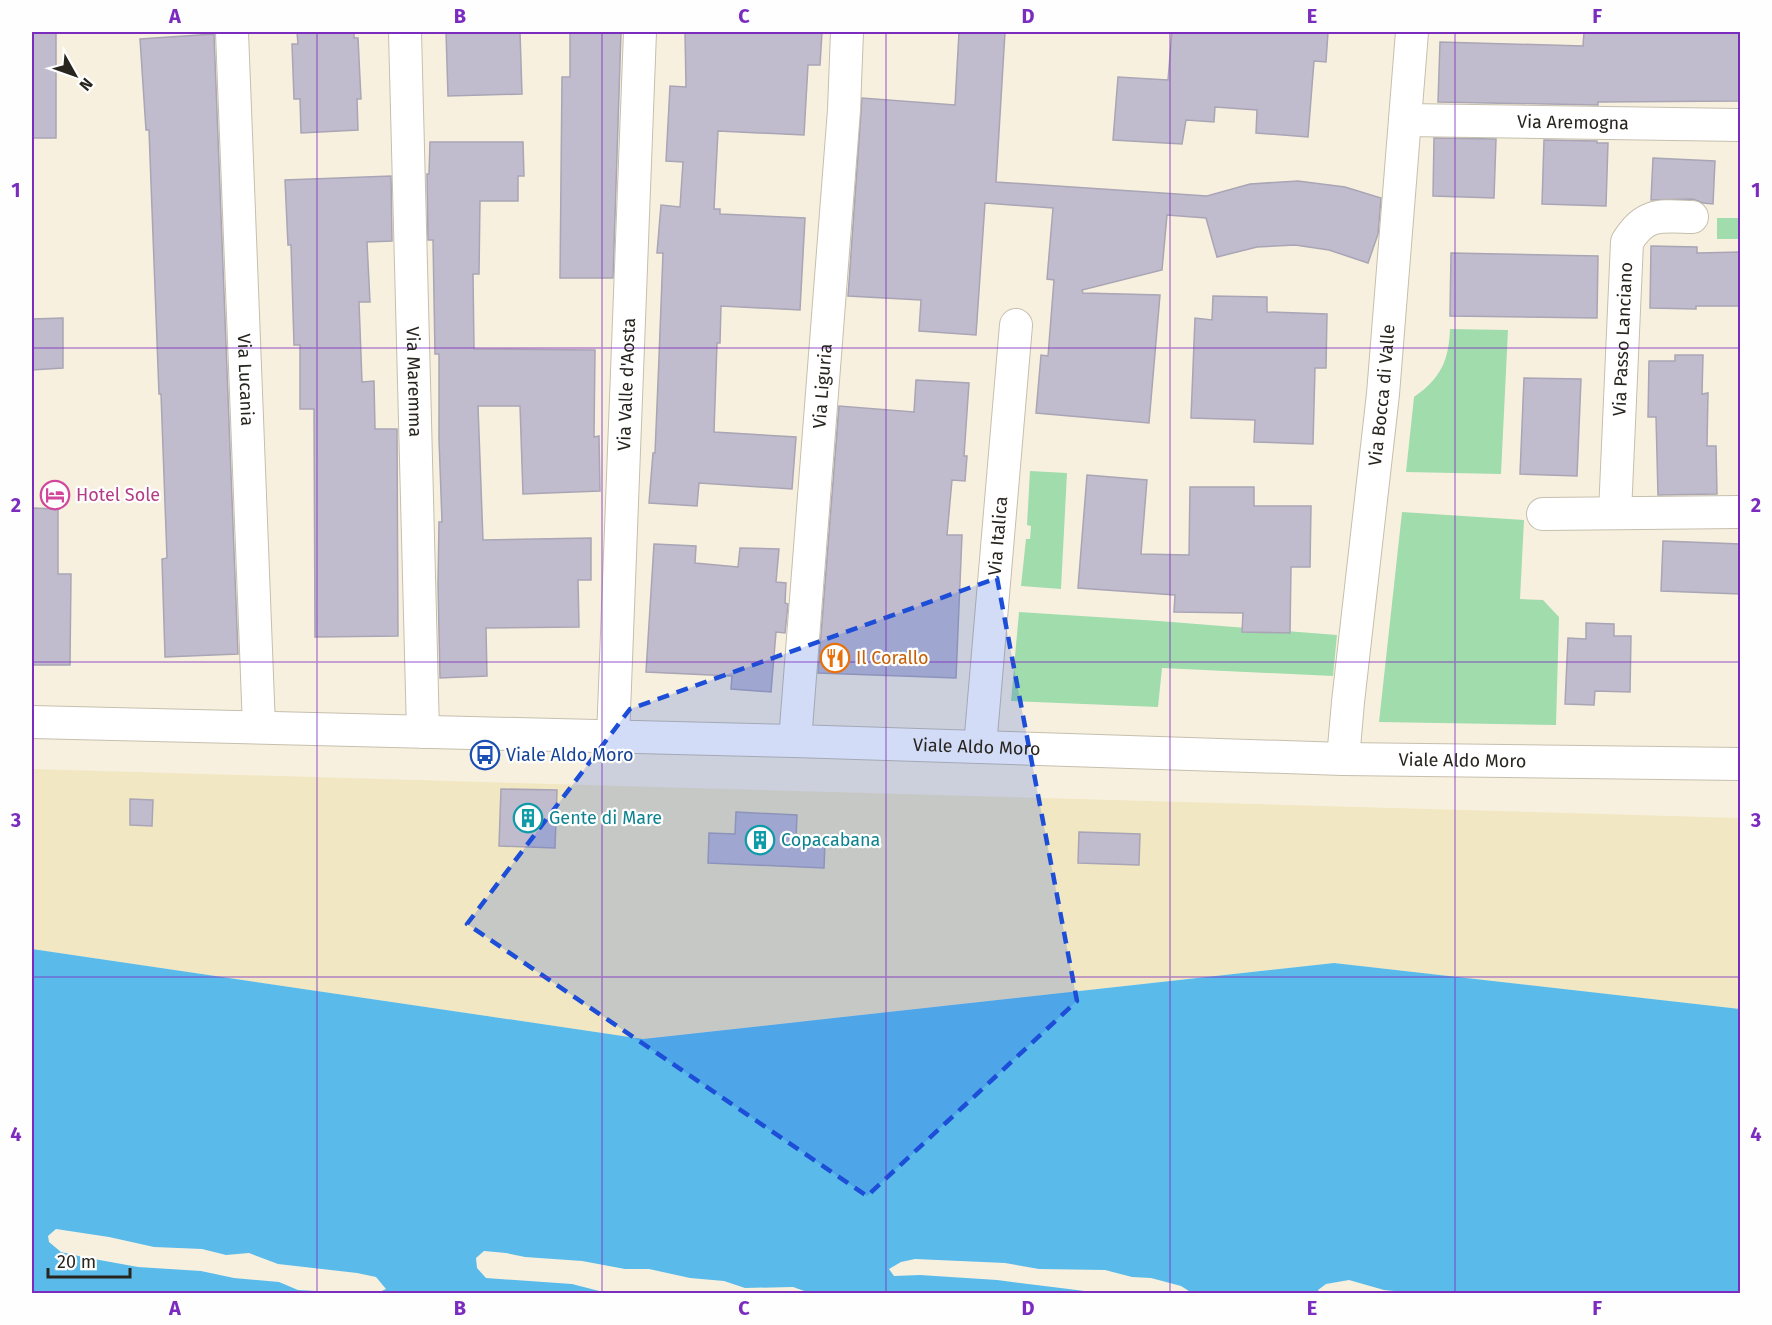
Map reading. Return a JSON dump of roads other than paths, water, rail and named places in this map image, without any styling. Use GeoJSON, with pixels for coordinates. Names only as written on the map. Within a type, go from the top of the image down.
{"type":"FeatureCollection","features":[{"type":"Feature","properties":{"kind":"street","name":"Via Lucania"},"geometry":{"type":"LineString","coordinates":[[232,32],[259,727]]}},
{"type":"Feature","properties":{"kind":"street","name":"Via Maremma"},"geometry":{"type":"LineString","coordinates":[[405,32],[423,732]]}},
{"type":"Feature","properties":{"kind":"street","name":"Via Valle d'Aosta"},"geometry":{"type":"LineString","coordinates":[[614,738],[640,32]]}},
{"type":"Feature","properties":{"kind":"street","name":"Via Liguria"},"geometry":{"type":"LineString","coordinates":[[795,741],[844,110],[847,32]]}},
{"type":"Feature","properties":{"kind":"street","name":"Via Bocca di Valle"},"geometry":{"type":"LineString","coordinates":[[1343,759],[1383,394],[1412,32]]}},
{"type":"Feature","properties":{"kind":"street","name":"Via Aremogna"},"geometry":{"type":"LineString","coordinates":[[1405,120],[1740,125]]}},
{"type":"Feature","properties":{"kind":"street","name":"Via Passo Lanciano"},"geometry":{"type":"LineString","coordinates":[[1615,513],[1628,242],[1638,226],[1651,218],[1692,217]]}},
{"type":"Feature","properties":{"kind":"street","name":"Via Italica"},"geometry":{"type":"LineString","coordinates":[[980,747],[1016,325]]}},
{"type":"Feature","properties":{"kind":"street"},"geometry":{"type":"LineString","coordinates":[[1543,514],[1740,512]]}},
{"type":"Feature","properties":{"kind":"street","name":"Viale Aldo Moro"},"geometry":{"type":"LineString","coordinates":[[32,722],[795,741],[1343,759],[1740,764]]}},
{"type":"Feature","properties":{"kind":"water"},"geometry":{"type":"Polygon","coordinates":[[[32,949],[643,1039],[1334,963],[1740,1009],[1740,1293],[32,1294],[32,949]]]}},
{"type":"Feature","properties":{"kind":"place","name":"Hotel Sole"},"geometry":{"type":"Point","coordinates":[55,495]}},
{"type":"Feature","properties":{"kind":"place","name":"Il Corallo"},"geometry":{"type":"Point","coordinates":[835,658]}},
{"type":"Feature","properties":{"kind":"place","name":"Viale Aldo Moro"},"geometry":{"type":"Point","coordinates":[485,755]}},
{"type":"Feature","properties":{"kind":"place","name":"Gente di Mare"},"geometry":{"type":"Point","coordinates":[528,818]}},
{"type":"Feature","properties":{"kind":"place","name":"Copacabana"},"geometry":{"type":"Point","coordinates":[760,840]}}]}
